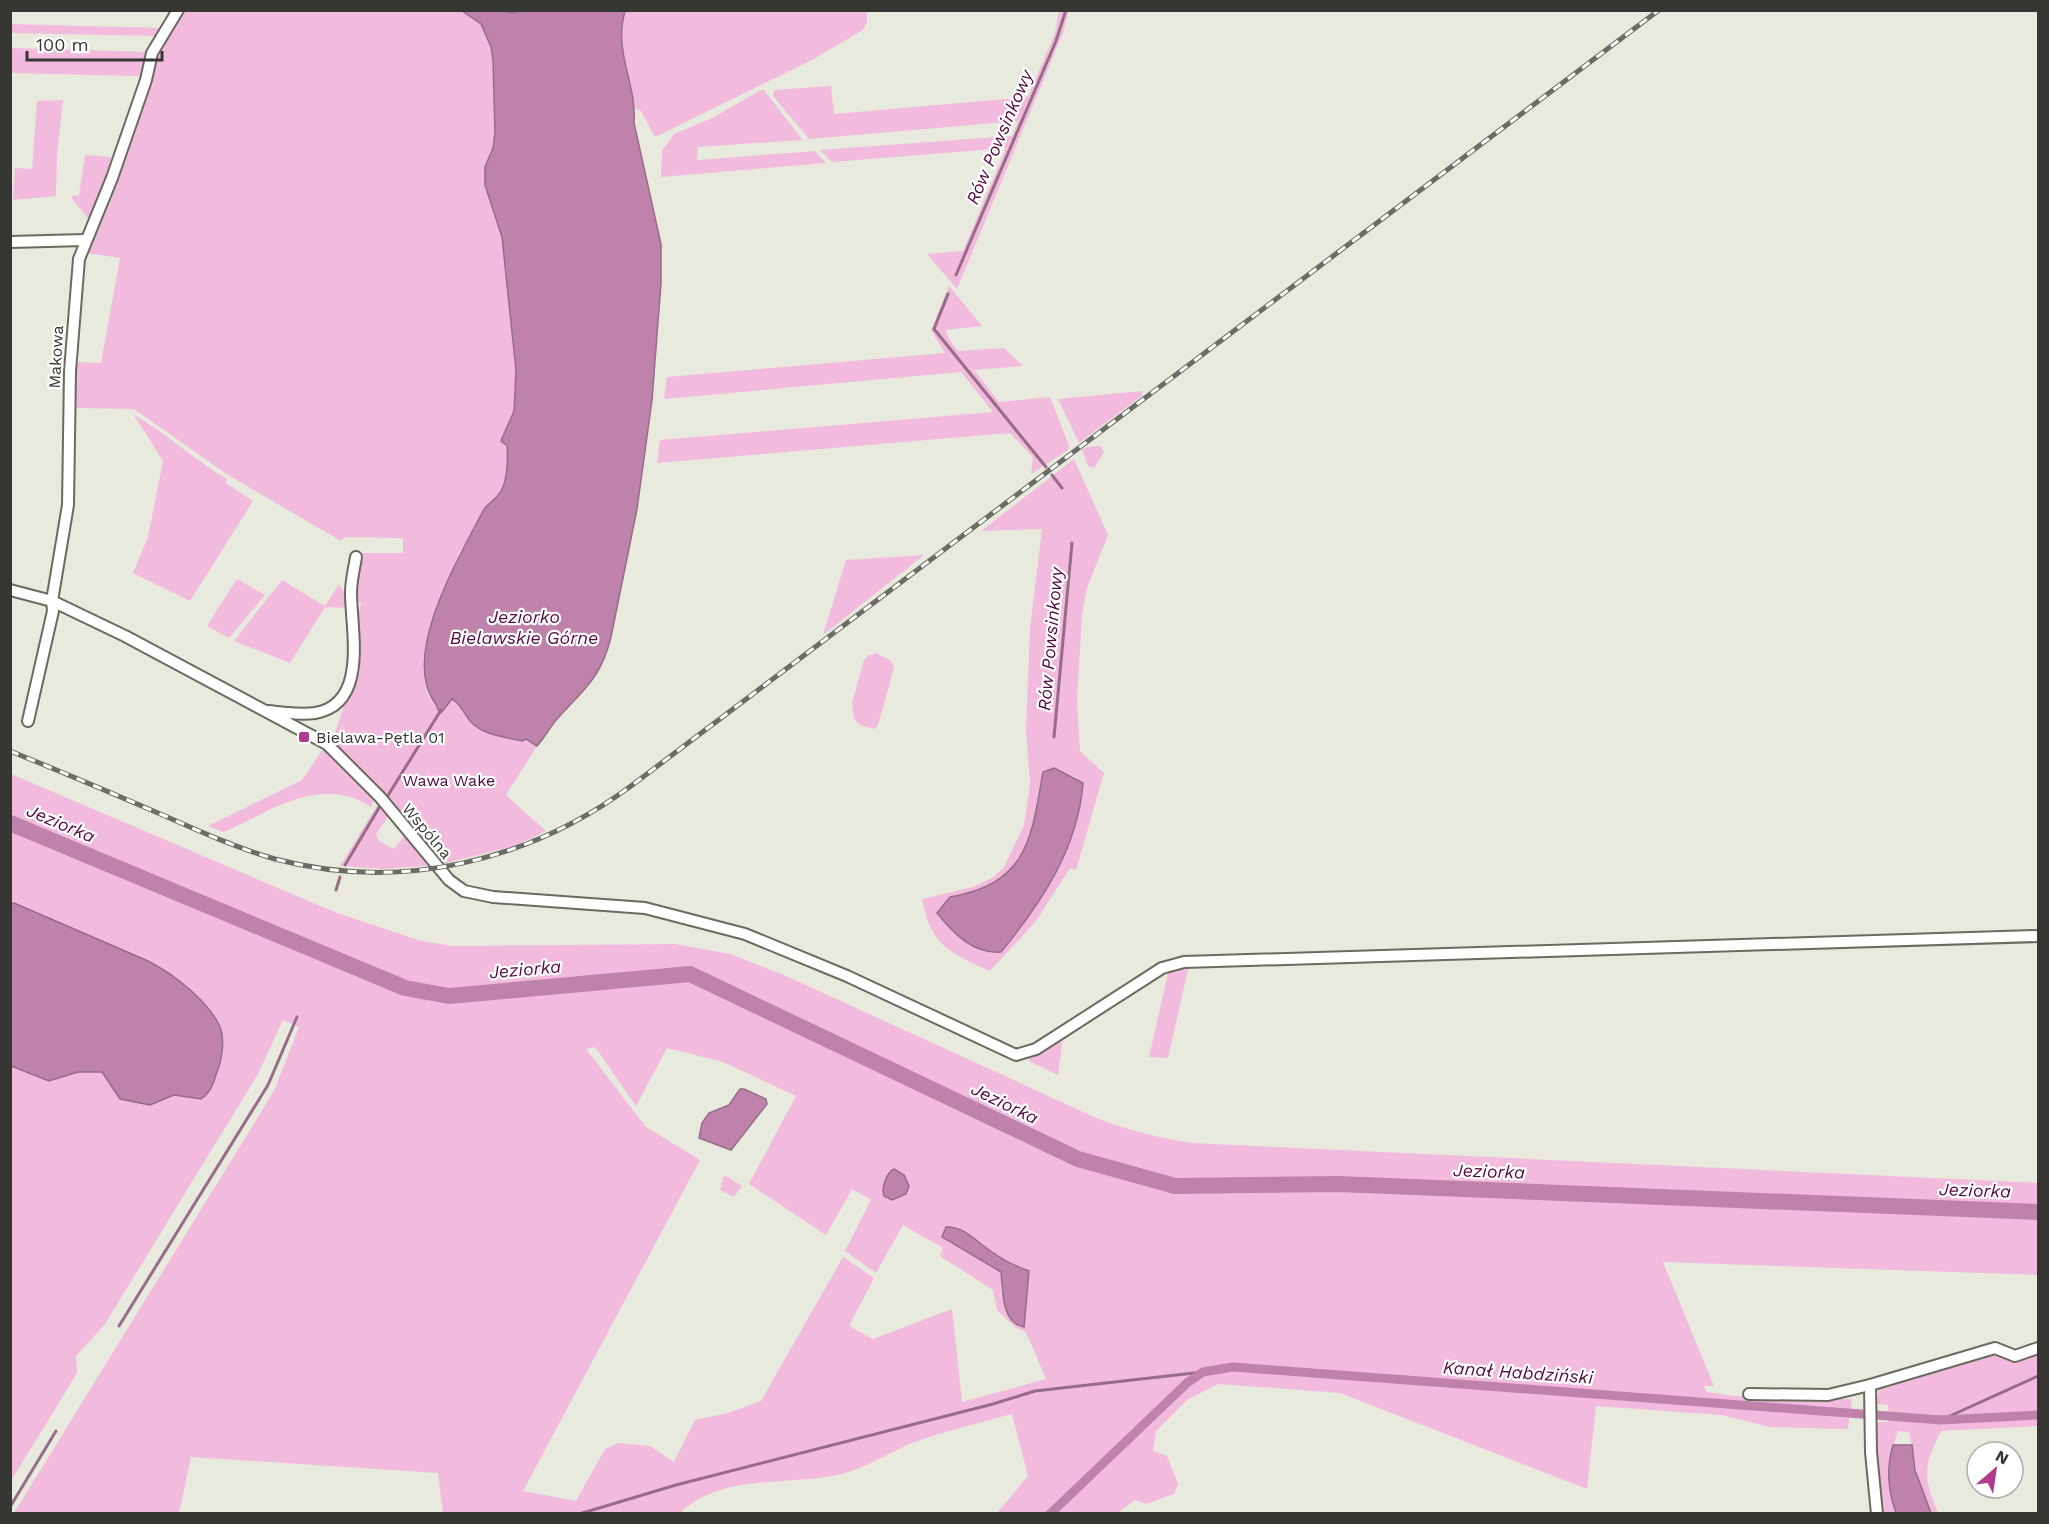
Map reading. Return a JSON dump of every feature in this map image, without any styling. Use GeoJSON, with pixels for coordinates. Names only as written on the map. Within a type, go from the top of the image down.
{"type":"FeatureCollection","features":[{"type":"Feature","properties":{"kind":"street","name":"Makowa"},"geometry":{"type":"LineString","coordinates":[[28,721],[53,611],[52,601],[68,505],[69,411],[75,279],[85,240],[112,178],[146,80],[152,53],[177,10]]}},
{"type":"Feature","properties":{"kind":"street"},"geometry":{"type":"LineString","coordinates":[[10,242],[85,240]]}},
{"type":"Feature","properties":{"kind":"street","name":"Wspólna"},"geometry":{"type":"LineString","coordinates":[[264,711],[316,713],[331,707],[345,693],[354,669],[351,590],[356,557]]}},
{"type":"Feature","properties":{"kind":"street","name":"Wspólna"},"geometry":{"type":"LineString","coordinates":[[10,590],[52,601],[125,636],[327,744],[373,790],[449,880],[464,891],[487,896],[621,905],[745,933],[847,976],[1016,1055],[1036,1049],[1162,968],[1184,962],[2038,936]]}},
{"type":"Feature","properties":{"kind":"street"},"geometry":{"type":"LineString","coordinates":[[1749,1394],[1828,1395],[1995,1348],[2015,1356],[2038,1347]]}},
{"type":"Feature","properties":{"kind":"street"},"geometry":{"type":"LineString","coordinates":[[1869,1385],[1872,1398],[1871,1428],[1877,1514]]}},
{"type":"Feature","properties":{"kind":"green space","name":"Wawa Wake"},"geometry":{"type":"Polygon","coordinates":[[[462,10],[481,24],[491,47],[493,60],[495,132],[493,148],[485,167],[502,237],[516,370],[514,411],[501,441],[508,455],[505,483],[496,498],[489,502],[460,551],[434,616],[427,646],[424,679],[428,695],[442,713],[452,699],[475,726],[526,739],[537,746],[506,795],[546,831],[514,846],[442,864],[396,808],[332,741],[356,672],[361,671],[357,669],[353,612],[360,609],[361,602],[354,604],[360,553],[403,553],[403,538],[344,537],[341,541],[228,475],[134,409],[73,408],[75,362],[101,363],[120,258],[87,253],[110,203],[163,41],[183,11],[462,10]]]}},
{"type":"Feature","properties":{"kind":"green space"},"geometry":{"type":"Polygon","coordinates":[[[625,11],[867,11],[867,22],[863,30],[812,60],[655,137],[641,111],[635,108],[625,72],[621,35],[625,11]]]}},
{"type":"Feature","properties":{"kind":"green space"},"geometry":{"type":"Polygon","coordinates":[[[1059,11],[1069,11],[1063,33],[957,289],[927,254],[963,251],[1006,148],[832,162],[820,150],[1012,136],[1018,121],[809,139],[773,96],[774,90],[831,86],[834,114],[1028,97],[1055,33],[1059,11]]]}},
{"type":"Feature","properties":{"kind":"green space"},"geometry":{"type":"Polygon","coordinates":[[[11,24],[161,28],[156,36],[11,33],[11,24]]]}},
{"type":"Feature","properties":{"kind":"green space"},"geometry":{"type":"Polygon","coordinates":[[[11,48],[149,52],[142,76],[11,73],[11,48]]]}},
{"type":"Feature","properties":{"kind":"green space"},"geometry":{"type":"Polygon","coordinates":[[[763,89],[803,140],[698,147],[697,160],[815,151],[826,163],[661,177],[662,151],[674,134],[712,118],[763,89]]]}},
{"type":"Feature","properties":{"kind":"green space"},"geometry":{"type":"Polygon","coordinates":[[[63,100],[57,154],[56,196],[13,200],[15,168],[32,169],[37,101],[63,100]]]}},
{"type":"Feature","properties":{"kind":"green space"},"geometry":{"type":"Polygon","coordinates":[[[85,155],[111,157],[102,195],[90,220],[72,199],[72,196],[79,195],[85,155]]]}},
{"type":"Feature","properties":{"kind":"green space"},"geometry":{"type":"Polygon","coordinates":[[[949,286],[982,326],[946,330],[949,339],[958,351],[1004,348],[1023,366],[974,370],[999,402],[1050,397],[1069,445],[1068,450],[1031,474],[1033,457],[1010,433],[657,463],[660,440],[993,412],[961,372],[664,399],[667,377],[945,353],[931,330],[949,286]]]}},
{"type":"Feature","properties":{"kind":"green space"},"geometry":{"type":"Polygon","coordinates":[[[1142,391],[1143,395],[1079,443],[1058,399],[1142,391]]]}},
{"type":"Feature","properties":{"kind":"green space"},"geometry":{"type":"Polygon","coordinates":[[[134,415],[227,479],[226,483],[253,501],[190,601],[133,573],[148,537],[163,461],[134,415]]]}},
{"type":"Feature","properties":{"kind":"green space"},"geometry":{"type":"Polygon","coordinates":[[[1100,446],[1104,452],[1094,468],[1088,466],[1082,450],[1087,447],[1100,446]]]}},
{"type":"Feature","properties":{"kind":"green space"},"geometry":{"type":"Polygon","coordinates":[[[1074,459],[1108,535],[1087,588],[1082,614],[1077,701],[1080,751],[1104,773],[1076,870],[1070,868],[1036,921],[990,971],[964,959],[944,946],[931,928],[922,899],[973,887],[992,878],[1004,867],[1024,825],[1030,784],[1026,730],[1030,628],[1042,529],[981,531],[1074,459]],[[1043,772],[1029,838],[1011,869],[996,881],[976,890],[950,897],[1001,952],[1044,894],[1066,852],[1080,807],[1083,783],[1073,776],[1043,772]]]}},
{"type":"Feature","properties":{"kind":"green space"},"geometry":{"type":"Polygon","coordinates":[[[924,555],[823,635],[846,560],[924,555]]]}},
{"type":"Feature","properties":{"kind":"green space"},"geometry":{"type":"Polygon","coordinates":[[[237,579],[265,595],[229,638],[207,626],[237,579]]]}},
{"type":"Feature","properties":{"kind":"green space"},"geometry":{"type":"Polygon","coordinates":[[[282,580],[325,606],[339,584],[346,595],[347,608],[325,607],[290,663],[234,641],[282,580]]]}},
{"type":"Feature","properties":{"kind":"green space"},"geometry":{"type":"Polygon","coordinates":[[[876,653],[891,661],[894,668],[875,729],[860,725],[854,719],[852,703],[864,660],[876,653]]]}},
{"type":"Feature","properties":{"kind":"green space"},"geometry":{"type":"Polygon","coordinates":[[[323,749],[374,800],[371,807],[352,798],[334,794],[315,795],[278,806],[224,832],[208,826],[302,780],[323,749]]]}},
{"type":"Feature","properties":{"kind":"green space"},"geometry":{"type":"Polygon","coordinates":[[[11,774],[332,911],[421,941],[452,946],[675,944],[730,954],[784,975],[1092,1116],[1165,1138],[1191,1143],[2038,1183],[2038,1275],[1663,1262],[1714,1386],[1704,1386],[1706,1392],[1735,1396],[1852,1399],[1848,1429],[1770,1427],[1721,1415],[1596,1406],[1587,1489],[1340,1393],[1218,1384],[1187,1400],[1156,1431],[1153,1451],[1167,1456],[1178,1484],[1174,1494],[1146,1504],[1135,1500],[1118,1513],[997,1513],[1028,1476],[1012,1414],[924,1439],[841,1474],[757,1483],[716,1491],[697,1500],[680,1513],[443,1513],[438,1473],[191,1457],[179,1513],[14,1513],[274,1091],[299,1027],[283,1020],[258,1074],[105,1324],[76,1356],[77,1373],[11,1481],[11,774]],[[595,1047],[586,1049],[646,1127],[700,1160],[523,1491],[576,1501],[605,1449],[618,1443],[650,1446],[674,1462],[695,1420],[728,1413],[761,1401],[843,1257],[874,1278],[849,1326],[873,1339],[952,1309],[962,1402],[1046,1379],[1026,1332],[1016,1328],[997,1310],[993,1290],[940,1256],[943,1248],[903,1225],[876,1273],[845,1251],[871,1200],[852,1189],[826,1235],[749,1184],[796,1096],[723,1062],[667,1048],[636,1106],[595,1047]],[[976,1239],[947,1241],[1001,1272],[1001,1294],[1012,1320],[1026,1294],[1029,1271],[993,1254],[976,1239]]]}},
{"type":"Feature","properties":{"kind":"green space"},"geometry":{"type":"Polygon","coordinates":[[[378,804],[389,815],[376,834],[379,841],[394,849],[406,834],[433,865],[384,869],[340,866],[378,804]]]}},
{"type":"Feature","properties":{"kind":"green space"},"geometry":{"type":"Polygon","coordinates":[[[1189,965],[1168,1058],[1149,1057],[1169,969],[1189,965]]]}},
{"type":"Feature","properties":{"kind":"green space"},"geometry":{"type":"Polygon","coordinates":[[[1063,1036],[1058,1075],[1029,1061],[1030,1055],[1063,1036]]]}},
{"type":"Feature","properties":{"kind":"green space"},"geometry":{"type":"Polygon","coordinates":[[[724,1175],[742,1186],[734,1197],[720,1190],[724,1175]]]}},
{"type":"Feature","properties":{"kind":"green space"},"geometry":{"type":"Polygon","coordinates":[[[2038,1351],[2038,1426],[1941,1431],[1931,1454],[1927,1472],[1938,1513],[1931,1513],[1923,1493],[1909,1432],[1898,1431],[1889,1472],[1890,1492],[1896,1513],[1881,1513],[1875,1440],[1877,1422],[1889,1422],[1888,1405],[1877,1404],[1879,1389],[1882,1386],[1992,1352],[2004,1357],[2015,1358],[2038,1351]]]}},
{"type":"Feature","properties":{"kind":"water","name":"Jeziorko Bielawskie Górne"},"geometry":{"type":"Polygon","coordinates":[[[500,10],[512,13],[522,10],[625,11],[622,26],[623,54],[632,95],[634,123],[661,244],[661,283],[652,400],[637,509],[611,637],[597,673],[554,722],[537,746],[526,739],[522,741],[482,730],[471,722],[452,699],[441,713],[426,683],[424,659],[437,606],[448,579],[483,511],[503,487],[507,472],[507,446],[501,441],[514,411],[516,370],[502,237],[485,185],[485,167],[493,148],[495,132],[493,60],[491,47],[481,24],[462,11],[500,10]]]}},
{"type":"Feature","properties":{"kind":"water"},"geometry":{"type":"Polygon","coordinates":[[[1054,768],[1083,783],[1080,807],[1066,852],[1044,894],[1001,952],[982,950],[957,935],[937,913],[950,897],[976,890],[996,881],[1011,869],[1029,838],[1043,772],[1054,768]]]}},
{"type":"Feature","properties":{"kind":"water"},"geometry":{"type":"Polygon","coordinates":[[[14,903],[148,961],[179,980],[199,998],[220,1027],[222,1037],[219,1067],[207,1094],[201,1099],[174,1095],[150,1105],[120,1099],[102,1072],[78,1072],[49,1081],[11,1066],[10,904],[14,903]]]}},
{"type":"Feature","properties":{"kind":"water"},"geometry":{"type":"Polygon","coordinates":[[[740,1089],[766,1099],[767,1104],[731,1150],[699,1138],[702,1123],[709,1113],[729,1105],[740,1089]]]}},
{"type":"Feature","properties":{"kind":"water"},"geometry":{"type":"Polygon","coordinates":[[[894,1169],[904,1175],[909,1186],[906,1194],[892,1200],[884,1196],[883,1189],[887,1177],[894,1169]]]}},
{"type":"Feature","properties":{"kind":"water"},"geometry":{"type":"Polygon","coordinates":[[[946,1227],[966,1233],[999,1257],[1029,1271],[1024,1327],[1016,1324],[1007,1313],[1001,1272],[942,1237],[946,1227]]]}},
{"type":"Feature","properties":{"kind":"water"},"geometry":{"type":"Polygon","coordinates":[[[1893,1445],[1912,1445],[1915,1470],[1931,1513],[1896,1513],[1889,1480],[1889,1463],[1893,1445]]]}},
{"type":"Feature","properties":{"kind":"waterway","name":"Rów Powsinkowy"},"geometry":{"type":"LineString","coordinates":[[956,275],[1056,41],[1066,10]]}},
{"type":"Feature","properties":{"kind":"waterway","name":"Rów Powsinkowy"},"geometry":{"type":"LineString","coordinates":[[948,294],[934,329],[1046,467]]}},
{"type":"Feature","properties":{"kind":"waterway","name":"Rów Powsinkowy"},"geometry":{"type":"LineString","coordinates":[[1052,475],[1062,488]]}},
{"type":"Feature","properties":{"kind":"waterway","name":"Rów Powsinkowy"},"geometry":{"type":"LineString","coordinates":[[1054,737],[1072,543]]}},
{"type":"Feature","properties":{"kind":"waterway"},"geometry":{"type":"LineString","coordinates":[[387,797],[441,710]]}},
{"type":"Feature","properties":{"kind":"waterway"},"geometry":{"type":"LineString","coordinates":[[345,865],[380,806]]}},
{"type":"Feature","properties":{"kind":"waterway","name":"Jeziorka"},"geometry":{"type":"LineString","coordinates":[[10,823],[405,988],[449,996],[690,974],[1078,1159],[1175,1186],[1339,1184],[2038,1212]]}},
{"type":"Feature","properties":{"kind":"waterway"},"geometry":{"type":"LineString","coordinates":[[336,890],[340,877]]}},
{"type":"Feature","properties":{"kind":"waterway"},"geometry":{"type":"LineString","coordinates":[[119,1326],[268,1085],[297,1017]]}},
{"type":"Feature","properties":{"kind":"waterway","name":"Kanał Habdziński"},"geometry":{"type":"LineString","coordinates":[[1050,1514],[1187,1383],[1203,1372],[1233,1367],[1941,1420],[2038,1415]]}},
{"type":"Feature","properties":{"kind":"waterway"},"geometry":{"type":"LineString","coordinates":[[579,1514],[676,1485],[993,1404],[1035,1391],[1203,1372]]}},
{"type":"Feature","properties":{"kind":"waterway"},"geometry":{"type":"LineString","coordinates":[[1941,1420],[2038,1376]]}},
{"type":"Feature","properties":{"kind":"waterway"},"geometry":{"type":"LineString","coordinates":[[10,1507],[56,1431]]}},
{"type":"Feature","properties":{"kind":"railway"},"geometry":{"type":"LineString","coordinates":[[10,751],[233,845],[275,859],[322,868],[369,872],[415,870],[461,863],[506,851],[550,834],[591,812],[631,786],[1659,10]]}},
{"type":"Feature","properties":{"kind":"place","name":"Bielawa-Pętla 01"},"geometry":{"type":"Point","coordinates":[304,737]}}]}
